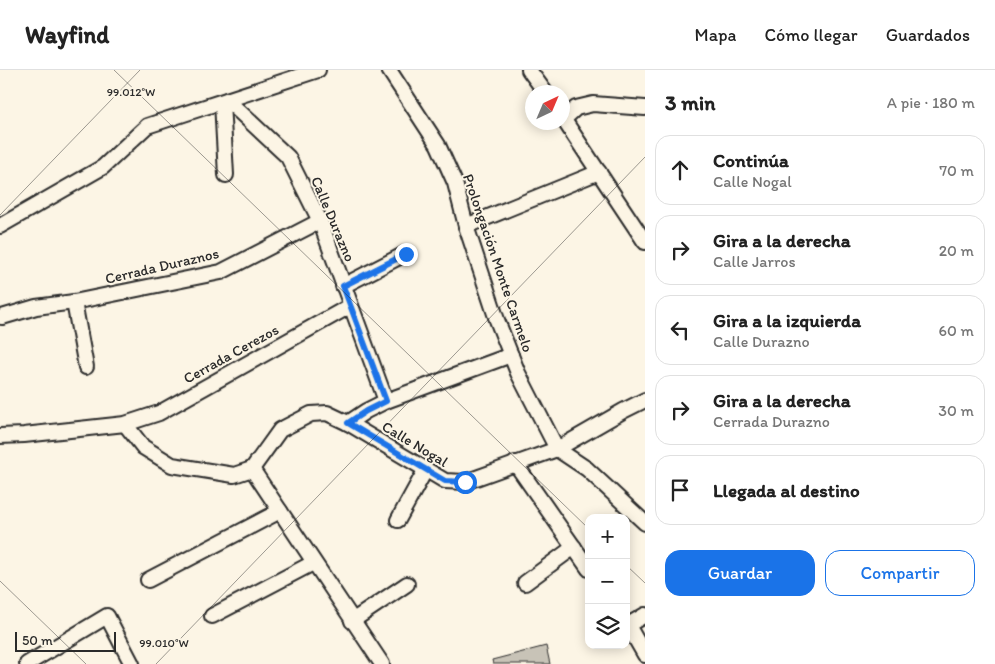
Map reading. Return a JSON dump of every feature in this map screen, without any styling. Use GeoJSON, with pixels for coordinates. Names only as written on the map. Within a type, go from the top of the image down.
{"type":"FeatureCollection","features":[{"type":"Feature","properties":{"kind":"street"},"geometry":{"type":"LineString","coordinates":[[0,226],[103,167],[147,126],[318,70]]}},
{"type":"Feature","properties":{"kind":"street","name":"Prolongación Monte Carmelo"},"geometry":{"type":"LineString","coordinates":[[389,70],[438,146],[455,183],[466,226],[497,320],[526,390],[557,449],[587,469],[645,523]]}},
{"type":"Feature","properties":{"kind":"street"},"geometry":{"type":"LineString","coordinates":[[530,70],[540,85]]}},
{"type":"Feature","properties":{"kind":"street"},"geometry":{"type":"LineString","coordinates":[[224,101],[226,175]]}},
{"type":"Feature","properties":{"kind":"street","name":"Calle Durazno"},"geometry":{"type":"LineString","coordinates":[[224,101],[288,157],[320,221],[386,401]]}},
{"type":"Feature","properties":{"kind":"street"},"geometry":{"type":"LineString","coordinates":[[570,113],[576,108],[593,104],[645,108]]}},
{"type":"Feature","properties":{"kind":"street"},"geometry":{"type":"LineString","coordinates":[[570,128],[645,242]]}},
{"type":"Feature","properties":{"kind":"street"},"geometry":{"type":"LineString","coordinates":[[466,226],[599,172]]}},
{"type":"Feature","properties":{"kind":"street","name":"Cerrada Duraznos"},"geometry":{"type":"LineString","coordinates":[[2,317],[36,307],[74,302],[221,272],[320,221]]}},
{"type":"Feature","properties":{"kind":"street"},"geometry":{"type":"LineString","coordinates":[[343,286],[406,254]]}},
{"type":"Feature","properties":{"kind":"street"},"geometry":{"type":"LineString","coordinates":[[74,302],[86,367]]}},
{"type":"Feature","properties":{"kind":"street","name":"Cerrada Cerezos"},"geometry":{"type":"LineString","coordinates":[[125,424],[159,413],[350,306]]}},
{"type":"Feature","properties":{"kind":"street"},"geometry":{"type":"LineString","coordinates":[[348,423],[386,401],[511,354]]}},
{"type":"Feature","properties":{"kind":"street","name":"Calle Nogal"},"geometry":{"type":"LineString","coordinates":[[252,469],[280,430],[311,414],[327,414],[348,423],[445,481],[465,482],[557,449],[645,400]]}},
{"type":"Feature","properties":{"kind":"street"},"geometry":{"type":"LineString","coordinates":[[0,436],[125,424],[143,447],[172,465],[234,475],[252,469],[382,664]]}},
{"type":"Feature","properties":{"kind":"street"},"geometry":{"type":"LineString","coordinates":[[515,463],[585,563]]}},
{"type":"Feature","properties":{"kind":"street"},"geometry":{"type":"LineString","coordinates":[[398,520],[426,469]]}},
{"type":"Feature","properties":{"kind":"street"},"geometry":{"type":"LineString","coordinates":[[148,580],[280,511]]}},
{"type":"Feature","properties":{"kind":"street"},"geometry":{"type":"LineString","coordinates":[[525,583],[574,547]]}},
{"type":"Feature","properties":{"kind":"street"},"geometry":{"type":"LineString","coordinates":[[212,616],[313,563]]}},
{"type":"Feature","properties":{"kind":"street"},"geometry":{"type":"LineString","coordinates":[[352,621],[407,584]]}},
{"type":"Feature","properties":{"kind":"street"},"geometry":{"type":"LineString","coordinates":[[630,622],[645,615]]}},
{"type":"Feature","properties":{"kind":"street"},"geometry":{"type":"LineString","coordinates":[[27,664],[107,616],[132,664]]}},
{"type":"Feature","properties":{"kind":"street"},"geometry":{"type":"LineString","coordinates":[[630,629],[645,655]]}},
{"type":"Feature","properties":{"kind":"building"},"geometry":{"type":"Polygon","coordinates":[[[546,646],[550,664],[493,664],[492,660],[546,646]]]}},
{"type":"Feature","properties":{"kind":"route"},"geometry":{"type":"LineString","coordinates":[[406,254],[343,286],[386,401],[348,423],[445,481],[465,482]]}}]}
